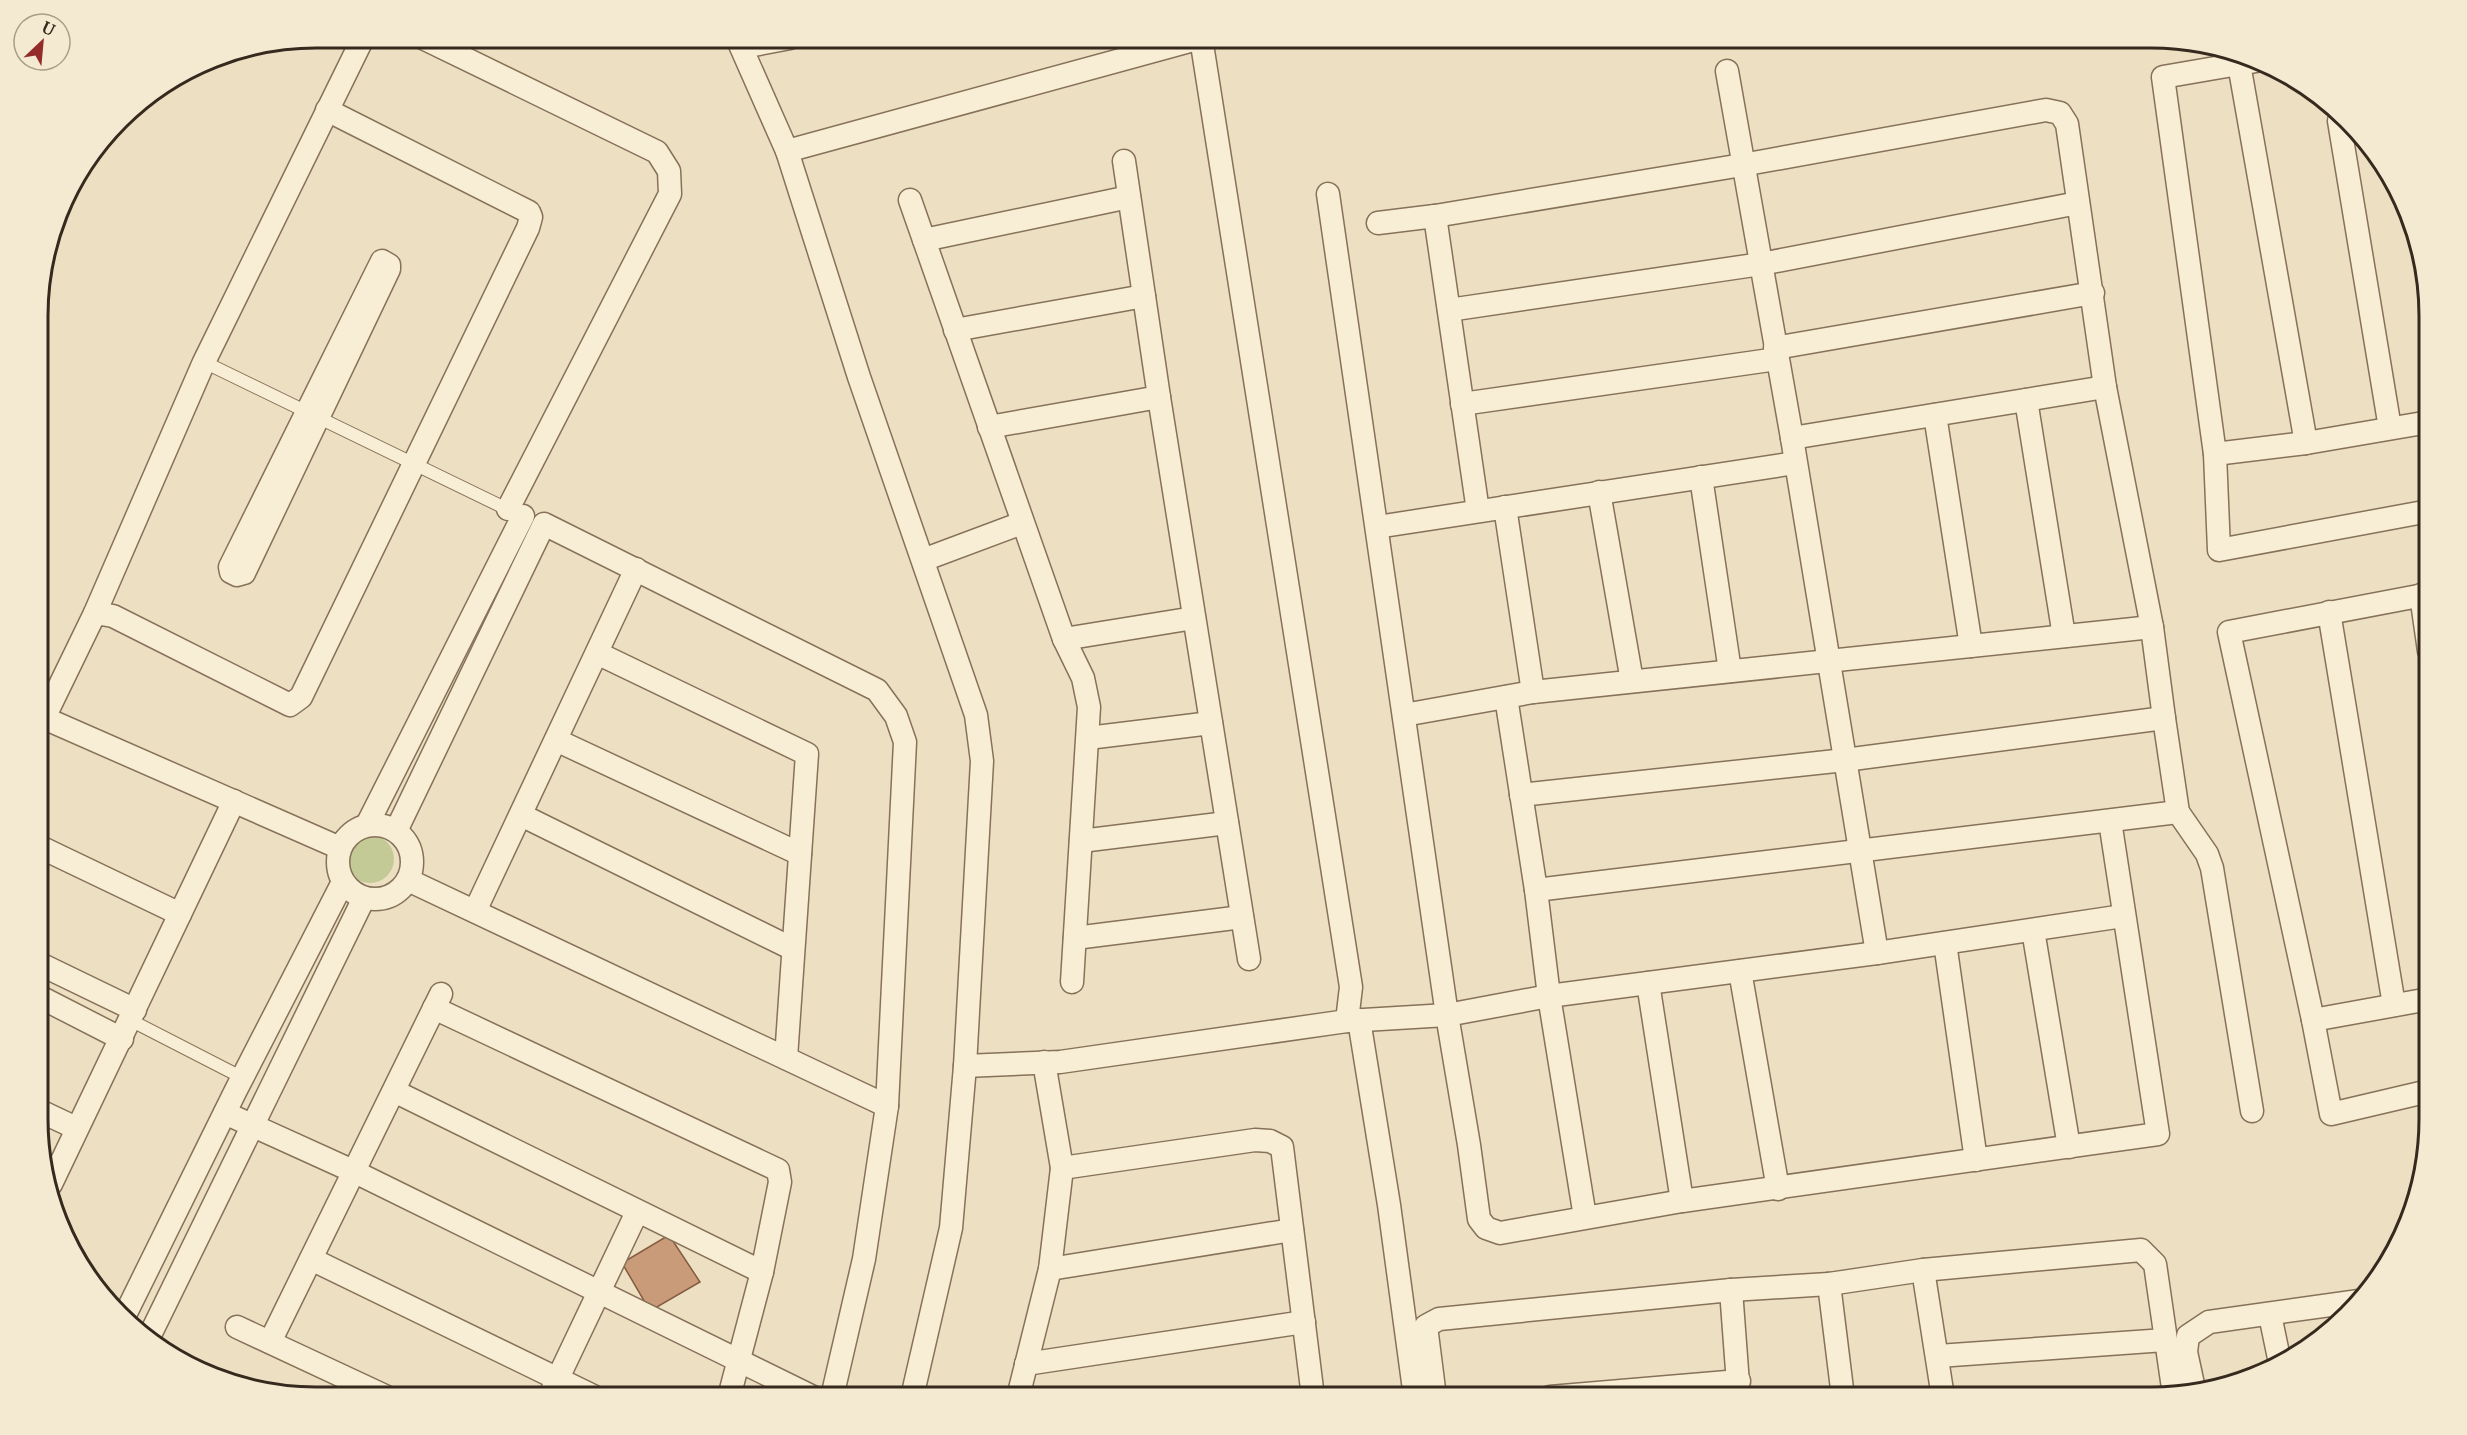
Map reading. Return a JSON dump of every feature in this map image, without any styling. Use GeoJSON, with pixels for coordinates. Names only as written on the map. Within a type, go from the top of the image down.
{"type":"FeatureCollection","features":[{"type":"Feature","properties":{"kind":"street"},"geometry":{"type":"LineString","coordinates":[[48,711],[95,613],[204,362],[358,48]]}},
{"type":"Feature","properties":{"kind":"street"},"geometry":{"type":"LineString","coordinates":[[367,825],[670,194],[669,171],[657,152],[468,48]]}},
{"type":"Feature","properties":{"kind":"street"},"geometry":{"type":"LineString","coordinates":[[743,48],[787,151],[859,377],[976,715],[982,761],[965,1066],[951,1228],[914,1387]]}},
{"type":"Feature","properties":{"kind":"street"},"geometry":{"type":"LineString","coordinates":[[787,151],[1164,48]]}},
{"type":"Feature","properties":{"kind":"street"},"geometry":{"type":"LineString","coordinates":[[1203,48],[1351,987],[1353,1021],[1389,1205],[1414,1387]]}},
{"type":"Feature","properties":{"kind":"street"},"geometry":{"type":"LineString","coordinates":[[2240,63],[2163,76],[2215,454],[2219,550],[2419,513]]}},
{"type":"Feature","properties":{"kind":"street"},"geometry":{"type":"LineString","coordinates":[[2249,66],[2306,443]]}},
{"type":"Feature","properties":{"kind":"street"},"geometry":{"type":"LineString","coordinates":[[1727,71],[1792,438],[1877,953]]}},
{"type":"Feature","properties":{"kind":"street"},"geometry":{"type":"LineString","coordinates":[[95,613],[113,616],[290,705],[296,703],[301,697],[412,463],[528,228],[531,217],[529,212],[327,110]]}},
{"type":"Feature","properties":{"kind":"street"},"geometry":{"type":"LineString","coordinates":[[1378,223],[1435,216],[1742,165],[2046,110],[2060,113],[2067,124],[2105,387],[2152,627],[2178,812],[2207,854],[2212,868],[2252,1111]]}},
{"type":"Feature","properties":{"kind":"street"},"geometry":{"type":"LineString","coordinates":[[2340,125],[2391,428]]}},
{"type":"Feature","properties":{"kind":"street"},"geometry":{"type":"LineString","coordinates":[[1124,161],[1159,397],[1249,959]]}},
{"type":"Feature","properties":{"kind":"street"},"geometry":{"type":"LineString","coordinates":[[1328,194],[1447,1015],[1479,1219],[1486,1228],[1500,1233],[1682,1201],[2158,1134],[2110,821]]}},
{"type":"Feature","properties":{"kind":"street"},"geometry":{"type":"LineString","coordinates":[[924,240],[1130,197]]}},
{"type":"Feature","properties":{"kind":"street"},"geometry":{"type":"LineString","coordinates":[[910,200],[1022,523],[1064,639],[1083,678],[1089,707],[1088,738],[1072,982]]}},
{"type":"Feature","properties":{"kind":"street"},"geometry":{"type":"LineString","coordinates":[[1449,310],[1761,264],[2078,203]]}},
{"type":"Feature","properties":{"kind":"street"},"geometry":{"type":"LineString","coordinates":[[1435,216],[1478,511]]}},
{"type":"Feature","properties":{"kind":"street"},"geometry":{"type":"LineString","coordinates":[[313,414],[244,573],[234,574],[230,567],[313,414],[389,269],[389,264],[385,261],[379,264],[313,414]]}},
{"type":"Feature","properties":{"kind":"street"},"geometry":{"type":"LineString","coordinates":[[1462,404],[1776,353],[2093,293]]}},
{"type":"Feature","properties":{"kind":"street"},"geometry":{"type":"LineString","coordinates":[[955,330],[1144,296]]}},
{"type":"Feature","properties":{"kind":"street"},"geometry":{"type":"LineString","coordinates":[[1792,438],[2105,387]]}},
{"type":"Feature","properties":{"kind":"street"},"geometry":{"type":"LineString","coordinates":[[989,427],[1159,397]]}},
{"type":"Feature","properties":{"kind":"street"},"geometry":{"type":"LineString","coordinates":[[2026,400],[2064,636]]}},
{"type":"Feature","properties":{"kind":"street"},"geometry":{"type":"LineString","coordinates":[[1935,415],[1971,646]]}},
{"type":"Feature","properties":{"kind":"street"},"geometry":{"type":"LineString","coordinates":[[2215,454],[2306,443],[2419,424]]}},
{"type":"Feature","properties":{"kind":"street"},"geometry":{"type":"LineString","coordinates":[[1377,527],[1795,463]]}},
{"type":"Feature","properties":{"kind":"street"},"geometry":{"type":"LineString","coordinates":[[1701,477],[1730,671]]}},
{"type":"Feature","properties":{"kind":"street"},"geometry":{"type":"LineString","coordinates":[[1599,492],[1632,681]]}},
{"type":"Feature","properties":{"kind":"street"},"geometry":{"type":"LineString","coordinates":[[1505,507],[1533,692]]}},
{"type":"Feature","properties":{"kind":"street"},"geometry":{"type":"LineString","coordinates":[[923,560],[1022,523]]}},
{"type":"Feature","properties":{"kind":"street"},"geometry":{"type":"LineString","coordinates":[[396,831],[544,524],[878,690],[896,716],[905,742],[887,1106],[864,1258],[834,1387]]}},
{"type":"Feature","properties":{"kind":"street"},"geometry":{"type":"LineString","coordinates":[[475,911],[636,569]]}},
{"type":"Feature","properties":{"kind":"street"},"geometry":{"type":"LineString","coordinates":[[2419,595],[2229,632],[2313,1020],[2331,1114],[2419,1093]]}},
{"type":"Feature","properties":{"kind":"street"},"geometry":{"type":"LineString","coordinates":[[2329,612],[2394,1005]]}},
{"type":"Feature","properties":{"kind":"street"},"geometry":{"type":"LineString","coordinates":[[1064,639],[1194,618]]}},
{"type":"Feature","properties":{"kind":"street"},"geometry":{"type":"LineString","coordinates":[[1404,715],[1533,692],[2152,627]]}},
{"type":"Feature","properties":{"kind":"street"},"geometry":{"type":"LineString","coordinates":[[597,653],[807,754],[786,1058]]}},
{"type":"Feature","properties":{"kind":"street"},"geometry":{"type":"LineString","coordinates":[[1506,697],[1536,890],[1549,996],[1584,1217]]}},
{"type":"Feature","properties":{"kind":"street"},"geometry":{"type":"LineString","coordinates":[[1521,795],[1845,760],[2164,718]]}},
{"type":"Feature","properties":{"kind":"street"},"geometry":{"type":"LineString","coordinates":[[1088,738],[1211,723]]}},
{"type":"Feature","properties":{"kind":"street"},"geometry":{"type":"LineString","coordinates":[[48,725],[234,801],[340,848]]}},
{"type":"Feature","properties":{"kind":"street"},"geometry":{"type":"LineString","coordinates":[[556,740],[800,854]]}},
{"type":"Feature","properties":{"kind":"street"},"geometry":{"type":"LineString","coordinates":[[54,1177],[234,801]]}},
{"type":"Feature","properties":{"kind":"street"},"geometry":{"type":"LineString","coordinates":[[1536,890],[2178,812]]}},
{"type":"Feature","properties":{"kind":"street"},"geometry":{"type":"LineString","coordinates":[[521,815],[793,949]]}},
{"type":"Feature","properties":{"kind":"street"},"geometry":{"type":"LineString","coordinates":[[1081,841],[1227,823]]}},
{"type":"Feature","properties":{"kind":"street"},"geometry":{"type":"LineString","coordinates":[[379,824],[396,831],[408,844],[412,855],[412,867],[408,880],[400,890],[389,897],[377,900],[364,898],[352,892],[338,872],[337,859],[346,837],[367,825],[379,824]]}},
{"type":"Feature","properties":{"kind":"street"},"geometry":{"type":"LineString","coordinates":[[48,851],[180,914]]}},
{"type":"Feature","properties":{"kind":"street"},"geometry":{"type":"LineString","coordinates":[[408,880],[887,1106]]}},
{"type":"Feature","properties":{"kind":"street"},"geometry":{"type":"LineString","coordinates":[[127,1310],[343,882]]}},
{"type":"Feature","properties":{"kind":"street"},"geometry":{"type":"LineString","coordinates":[[152,1331],[364,898]]}},
{"type":"Feature","properties":{"kind":"street"},"geometry":{"type":"LineString","coordinates":[[965,1066],[1044,1062],[1353,1021],[1447,1015],[1549,996],[1877,953],[2123,916]]}},
{"type":"Feature","properties":{"kind":"street"},"geometry":{"type":"LineString","coordinates":[[1075,938],[1242,917]]}},
{"type":"Feature","properties":{"kind":"street"},"geometry":{"type":"LineString","coordinates":[[2033,930],[2068,1147]]}},
{"type":"Feature","properties":{"kind":"street"},"geometry":{"type":"LineString","coordinates":[[1945,943],[1976,1160]]}},
{"type":"Feature","properties":{"kind":"street"},"geometry":{"type":"LineString","coordinates":[[48,969],[129,1023]]}},
{"type":"Feature","properties":{"kind":"street"},"geometry":{"type":"LineString","coordinates":[[1740,971],[1778,1189]]}},
{"type":"Feature","properties":{"kind":"street"},"geometry":{"type":"LineString","coordinates":[[1648,983],[1682,1201]]}},
{"type":"Feature","properties":{"kind":"street"},"geometry":{"type":"LineString","coordinates":[[48,999],[129,1023]]}},
{"type":"Feature","properties":{"kind":"street"},"geometry":{"type":"LineString","coordinates":[[270,1342],[438,1001],[778,1170],[780,1182],[762,1272],[731,1387]]}},
{"type":"Feature","properties":{"kind":"street"},"geometry":{"type":"LineString","coordinates":[[2313,1020],[2419,1001]]}},
{"type":"Feature","properties":{"kind":"street"},"geometry":{"type":"LineString","coordinates":[[1020,1387],[1050,1269],[1062,1168],[1044,1062]]}},
{"type":"Feature","properties":{"kind":"street"},"geometry":{"type":"LineString","coordinates":[[394,1091],[762,1272]]}},
{"type":"Feature","properties":{"kind":"street"},"geometry":{"type":"LineString","coordinates":[[225,1113],[355,1172],[791,1387]]}},
{"type":"Feature","properties":{"kind":"street"},"geometry":{"type":"LineString","coordinates":[[48,1115],[76,1128]]}},
{"type":"Feature","properties":{"kind":"street"},"geometry":{"type":"LineString","coordinates":[[1062,1168],[1255,1140],[1270,1141],[1282,1147],[1312,1387]]}},
{"type":"Feature","properties":{"kind":"street"},"geometry":{"type":"LineString","coordinates":[[554,1387],[638,1212]]}},
{"type":"Feature","properties":{"kind":"street"},"geometry":{"type":"LineString","coordinates":[[1050,1269],[1292,1230]]}},
{"type":"Feature","properties":{"kind":"street"},"geometry":{"type":"LineString","coordinates":[[1434,1387],[1426,1326],[1439,1319],[1731,1290],[1829,1284],[1923,1270],[2141,1250],[2155,1264],[2173,1386]]}},
{"type":"Feature","properties":{"kind":"street"},"geometry":{"type":"LineString","coordinates":[[311,1259],[552,1387]]}},
{"type":"Feature","properties":{"kind":"street"},"geometry":{"type":"LineString","coordinates":[[1923,1270],[1941,1387]]}},
{"type":"Feature","properties":{"kind":"street"},"geometry":{"type":"LineString","coordinates":[[1829,1284],[1842,1387]]}},
{"type":"Feature","properties":{"kind":"street"},"geometry":{"type":"LineString","coordinates":[[1731,1290],[1739,1387]]}},
{"type":"Feature","properties":{"kind":"street"},"geometry":{"type":"LineString","coordinates":[[2193,1384],[2186,1352],[2188,1336],[2209,1322],[2347,1303]]}},
{"type":"Feature","properties":{"kind":"street"},"geometry":{"type":"LineString","coordinates":[[2270,1315],[2278,1355]]}},
{"type":"Feature","properties":{"kind":"street"},"geometry":{"type":"LineString","coordinates":[[1026,1364],[1304,1322]]}},
{"type":"Feature","properties":{"kind":"street"},"geometry":{"type":"LineString","coordinates":[[237,1327],[366,1387]]}},
{"type":"Feature","properties":{"kind":"street"},"geometry":{"type":"LineString","coordinates":[[1938,1356],[2166,1340]]}},
{"type":"Feature","properties":{"kind":"lane"},"geometry":{"type":"LineString","coordinates":[[204,362],[515,513],[544,524]]}},
{"type":"Feature","properties":{"kind":"lane"},"geometry":{"type":"LineString","coordinates":[[129,1023],[243,1078]]}},
{"type":"Feature","properties":{"kind":"green space"},"geometry":{"type":"Polygon","coordinates":[[[365,835],[375,835],[390,845],[394,859],[393,868],[384,879],[375,883],[365,883],[350,873],[346,864],[346,854],[356,839],[365,835]]]}},
{"type":"Feature","properties":{"kind":"building"},"geometry":{"type":"Polygon","coordinates":[[[669,1235],[700,1282],[650,1311],[622,1263],[669,1235]]]}}]}
